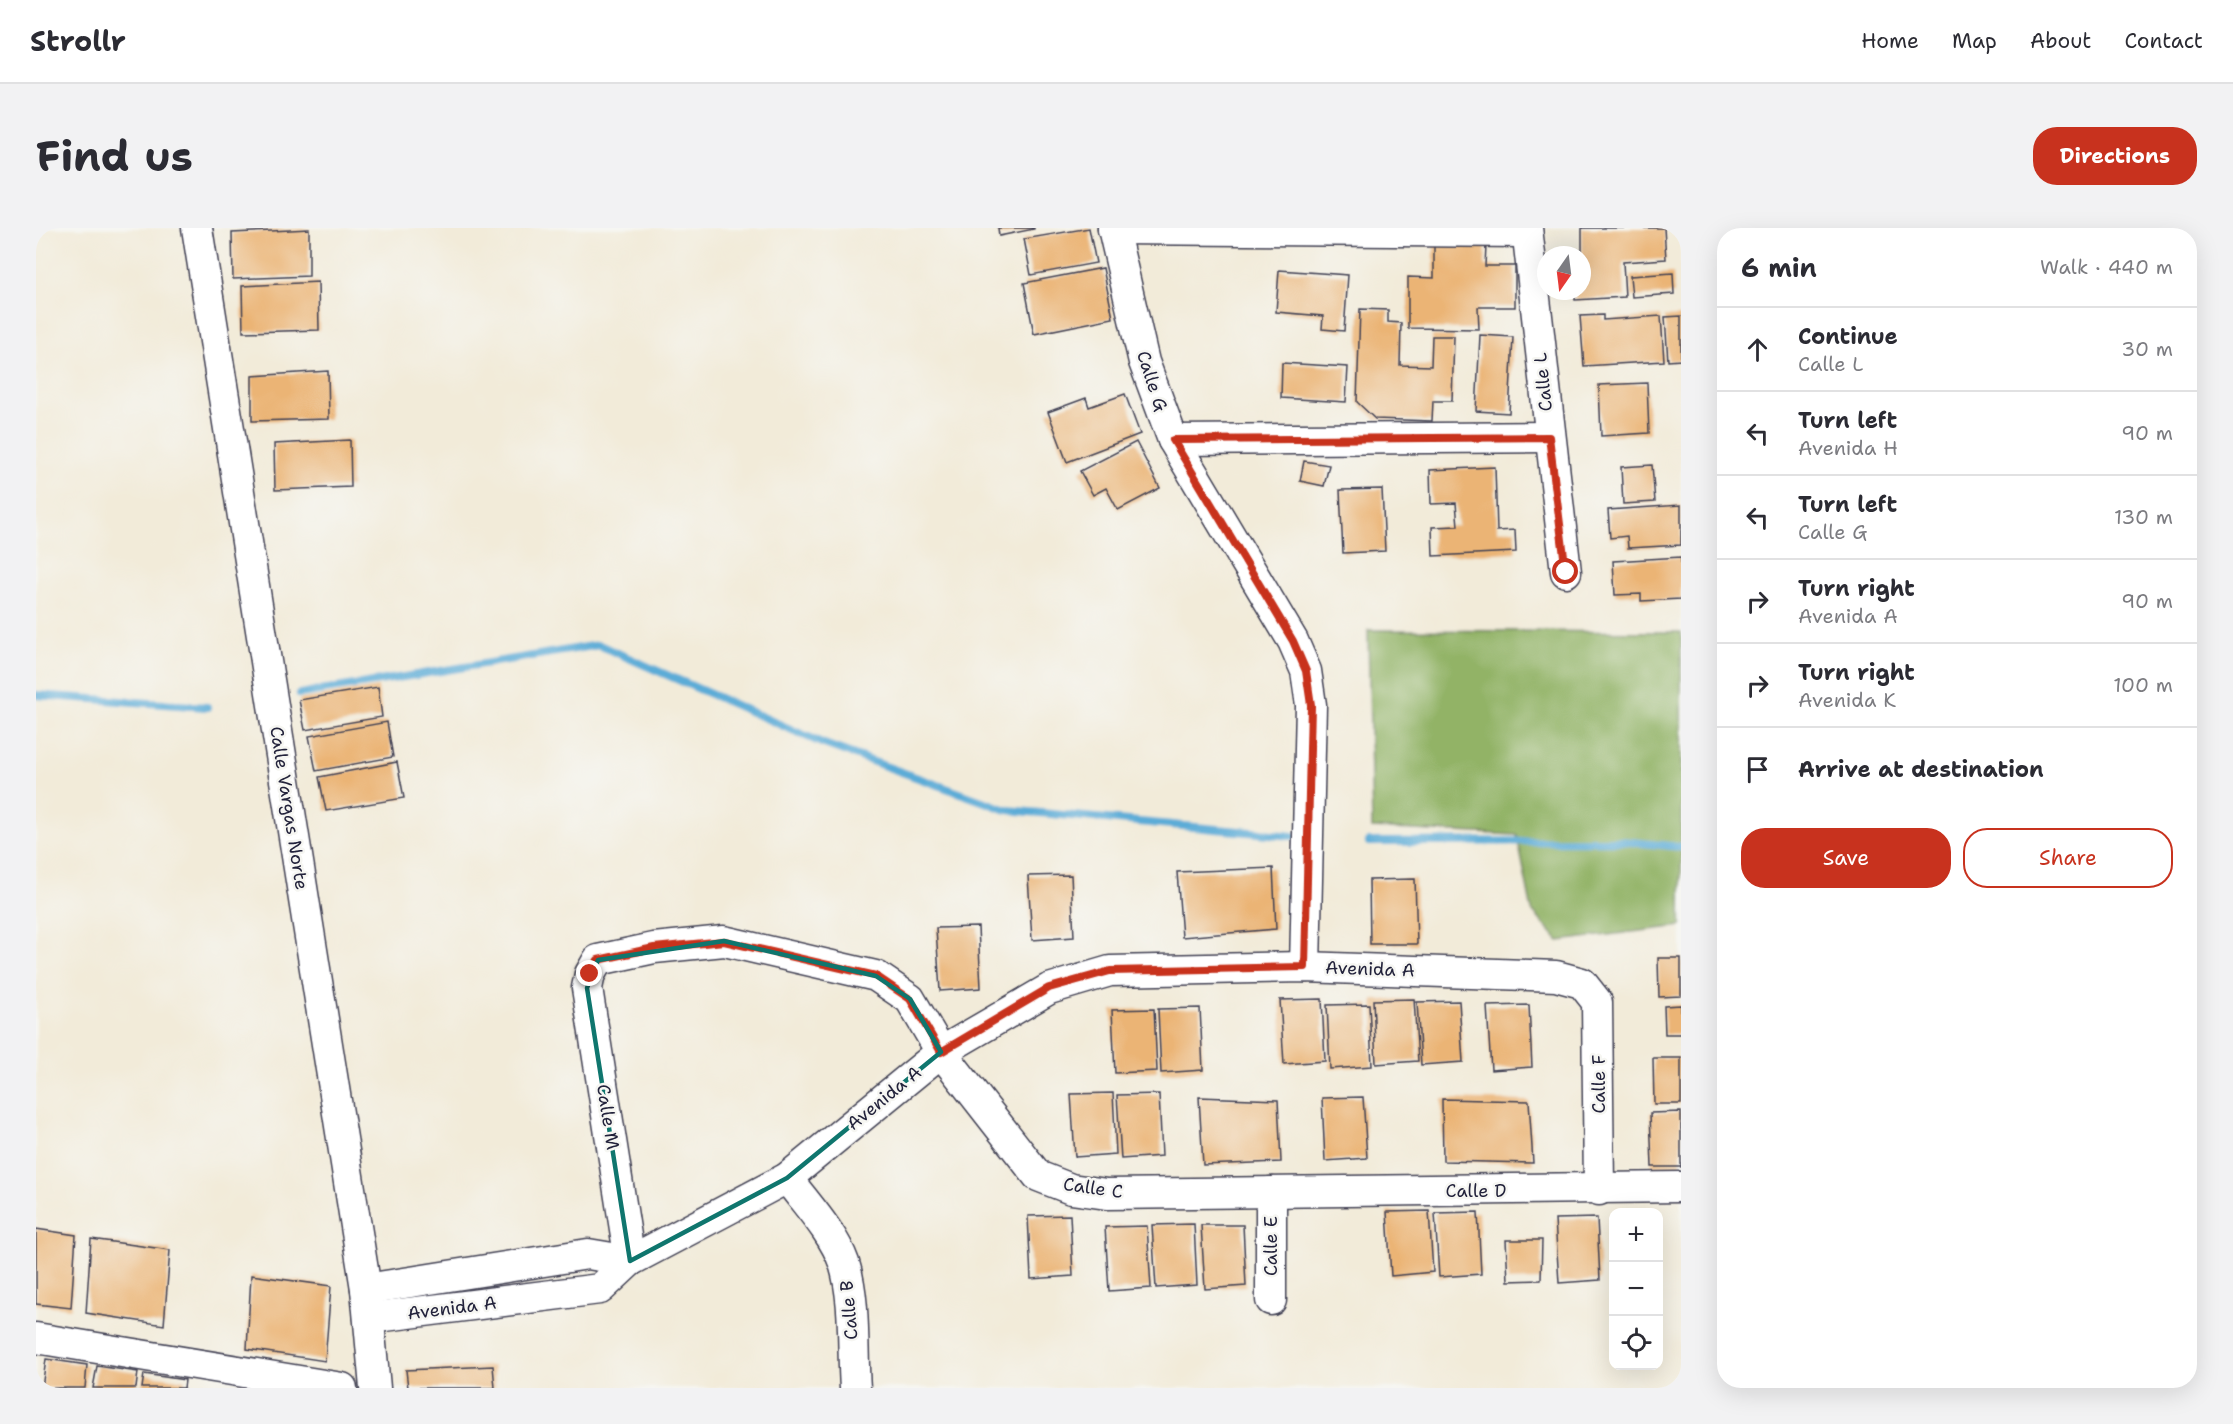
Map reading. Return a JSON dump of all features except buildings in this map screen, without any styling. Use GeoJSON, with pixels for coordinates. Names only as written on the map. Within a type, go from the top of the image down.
{"type":"FeatureCollection","features":[{"type":"Feature","properties":{"kind":"street","name":"Calle Vargas Norte"},"geometry":{"type":"LineString","coordinates":[[197,228],[366,1289],[375,1388]]}},
{"type":"Feature","properties":{"kind":"street"},"geometry":{"type":"LineString","coordinates":[[1113,228],[1527,230]]}},
{"type":"Feature","properties":{"kind":"street","name":"Calle G"},"geometry":{"type":"LineString","coordinates":[[1113,228],[1144,362],[1173,440],[1293,641],[1306,671],[1311,705],[1305,967]]}},
{"type":"Feature","properties":{"kind":"street","name":"Calle L"},"geometry":{"type":"LineString","coordinates":[[1527,230],[1566,572]]}},
{"type":"Feature","properties":{"kind":"street"},"geometry":{"type":"LineString","coordinates":[[1173,440],[1549,437]]}},
{"type":"Feature","properties":{"kind":"street","name":"Calle C"},"geometry":{"type":"LineString","coordinates":[[590,974],[598,960],[654,948],[724,941],[876,976],[910,999],[941,1052],[1038,1176],[1071,1189],[1107,1194],[1271,1192]]}},
{"type":"Feature","properties":{"kind":"street","name":"Avenida A"},"geometry":{"type":"LineString","coordinates":[[369,1318],[600,1289],[630,1261],[787,1178],[941,1052],[1049,988],[1110,971],[1305,967],[1556,976],[1582,983]]}},
{"type":"Feature","properties":{"kind":"street","name":"Calle M"},"geometry":{"type":"LineString","coordinates":[[590,974],[588,988],[630,1261]]}},
{"type":"Feature","properties":{"kind":"street","name":"Calle F"},"geometry":{"type":"LineString","coordinates":[[1582,983],[1597,1002],[1599,1190]]}},
{"type":"Feature","properties":{"kind":"street","name":"Calle B"},"geometry":{"type":"LineString","coordinates":[[787,1178],[833,1240],[843,1262],[849,1287],[855,1388]]}},
{"type":"Feature","properties":{"kind":"street","name":"Calle D"},"geometry":{"type":"LineString","coordinates":[[1271,1192],[1599,1190],[1681,1187]]}},
{"type":"Feature","properties":{"kind":"street","name":"Calle E"},"geometry":{"type":"LineString","coordinates":[[1271,1192],[1271,1300]]}},
{"type":"Feature","properties":{"kind":"street","name":"Avenida A"},"geometry":{"type":"LineString","coordinates":[[366,1289],[588,1254],[630,1261]]}},
{"type":"Feature","properties":{"kind":"street"},"geometry":{"type":"LineString","coordinates":[[36,1338],[342,1388]]}},
{"type":"Feature","properties":{"kind":"highlighted area"},"geometry":{"type":"Polygon","coordinates":[[[724,941],[876,976],[910,999],[941,1052],[787,1178],[630,1261],[587,988],[598,960],[724,941]]]}},
{"type":"Feature","properties":{"kind":"green space"},"geometry":{"type":"Polygon","coordinates":[[[1368,630],[1681,632],[1681,926],[1559,941],[1532,911],[1517,835],[1372,828],[1368,630]]]}},
{"type":"Feature","properties":{"kind":"waterway"},"geometry":{"type":"LineString","coordinates":[[300,694],[599,645],[824,744],[1007,810],[1293,836]]}},
{"type":"Feature","properties":{"kind":"waterway"},"geometry":{"type":"LineString","coordinates":[[36,695],[207,707]]}},
{"type":"Feature","properties":{"kind":"waterway"},"geometry":{"type":"LineString","coordinates":[[1369,842],[1621,841],[1681,847]]}},
{"type":"Feature","properties":{"kind":"route"},"geometry":{"type":"LineString","coordinates":[[590,974],[598,960],[654,948],[724,941],[876,976],[910,999],[941,1052],[1049,988],[1110,971],[1305,967],[1311,705],[1306,671],[1293,641],[1228,536],[1173,440],[1549,437],[1566,572]]}}]}
